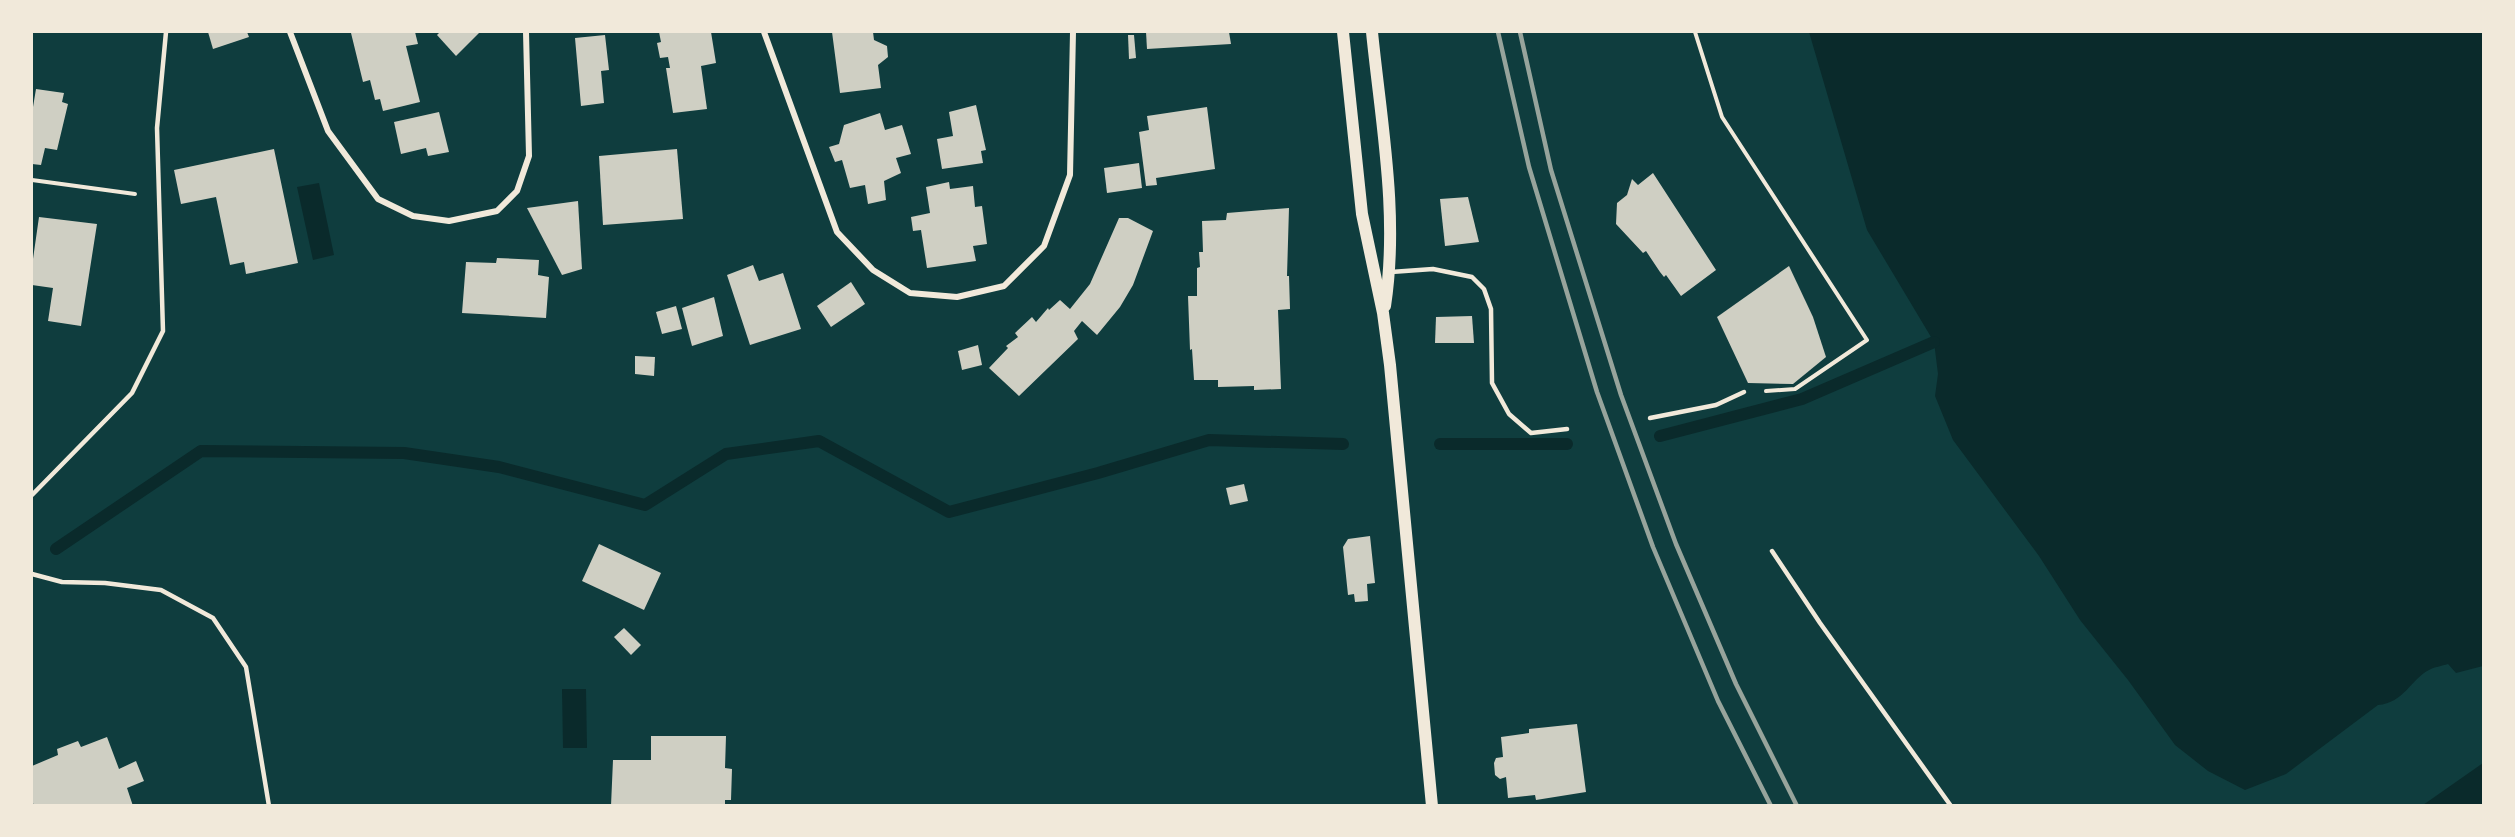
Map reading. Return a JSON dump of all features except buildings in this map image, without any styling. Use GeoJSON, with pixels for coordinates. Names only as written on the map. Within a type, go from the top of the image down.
{"type":"FeatureCollection","features":[{"type":"Feature","properties":{"kind":"main road"},"geometry":{"type":"LineString","coordinates":[[1343,32],[1362,214],[1383,313],[1432,806]]}},
{"type":"Feature","properties":{"kind":"main road"},"geometry":{"type":"LineString","coordinates":[[1372,32],[1391,229],[1390,272],[1383,313]]}},
{"type":"Feature","properties":{"kind":"street"},"geometry":{"type":"LineString","coordinates":[[290,32],[328,131],[378,199],[413,216],[449,221],[497,211],[518,191],[529,156],[526,32]]}},
{"type":"Feature","properties":{"kind":"street"},"geometry":{"type":"LineString","coordinates":[[764,32],[837,232],[873,270],[910,293],[957,297],[1004,286],[1044,246],[1070,175],[1073,32]]}},
{"type":"Feature","properties":{"kind":"lane"},"geometry":{"type":"LineString","coordinates":[[32,495],[132,393],[163,331],[157,128],[166,32]]}},
{"type":"Feature","properties":{"kind":"lane"},"geometry":{"type":"LineString","coordinates":[[1390,272],[1433,269],[1472,277],[1484,289],[1491,309],[1492,383],[1509,414],[1531,432],[1567,429]]}},
{"type":"Feature","properties":{"kind":"lane"},"geometry":{"type":"LineString","coordinates":[[1650,418],[1716,405],[1744,392]]}},
{"type":"Feature","properties":{"kind":"lane"},"geometry":{"type":"LineString","coordinates":[[1772,551],[1820,623],[1951,806]]}},
{"type":"Feature","properties":{"kind":"lane"},"geometry":{"type":"LineString","coordinates":[[32,574],[62,582],[105,583],[161,590],[213,618],[246,668],[269,806]]}},
{"type":"Feature","properties":{"kind":"path"},"geometry":{"type":"LineString","coordinates":[[1695,32],[1722,117],[1867,340],[1795,389],[1744,392]]}},
{"type":"Feature","properties":{"kind":"path"},"geometry":{"type":"LineString","coordinates":[[32,180],[159,197]]}},
{"type":"Feature","properties":{"kind":"water"},"geometry":{"type":"Polygon","coordinates":[[[1809,32],[2483,32],[2483,666],[2456,673],[2448,664],[2429,670],[2401,695],[2378,705],[2286,774],[2245,790],[2208,771],[2175,745],[2128,680],[2080,620],[2039,556],[1953,440],[1935,396],[1938,374],[1934,342],[1867,230],[1809,32]]]}},
{"type":"Feature","properties":{"kind":"water"},"geometry":{"type":"Polygon","coordinates":[[[319,183],[334,255],[313,260],[297,187],[319,183]]]}},
{"type":"Feature","properties":{"kind":"water"},"geometry":{"type":"Polygon","coordinates":[[[562,689],[586,689],[587,748],[563,748],[562,689]]]}},
{"type":"Feature","properties":{"kind":"water"},"geometry":{"type":"Polygon","coordinates":[[[2483,763],[2483,805],[2423,805],[2483,763]]]}},
{"type":"Feature","properties":{"kind":"waterway"},"geometry":{"type":"LineString","coordinates":[[1660,436],[1802,399],[1934,342]]}},
{"type":"Feature","properties":{"kind":"waterway"},"geometry":{"type":"LineString","coordinates":[[56,549],[201,451],[404,453],[499,467],[645,505],[726,454],[819,441],[949,512],[1098,473],[1209,440],[1343,444]]}},
{"type":"Feature","properties":{"kind":"waterway"},"geometry":{"type":"LineString","coordinates":[[1440,444],[1567,444]]}},
{"type":"Feature","properties":{"kind":"railway"},"geometry":{"type":"LineString","coordinates":[[1498,32],[1529,167],[1597,392],[1653,547],[1718,701],[1771,806]]}},
{"type":"Feature","properties":{"kind":"railway"},"geometry":{"type":"LineString","coordinates":[[1520,32],[1551,170],[1621,395],[1676,544],[1736,684],[1797,806]]}}]}
